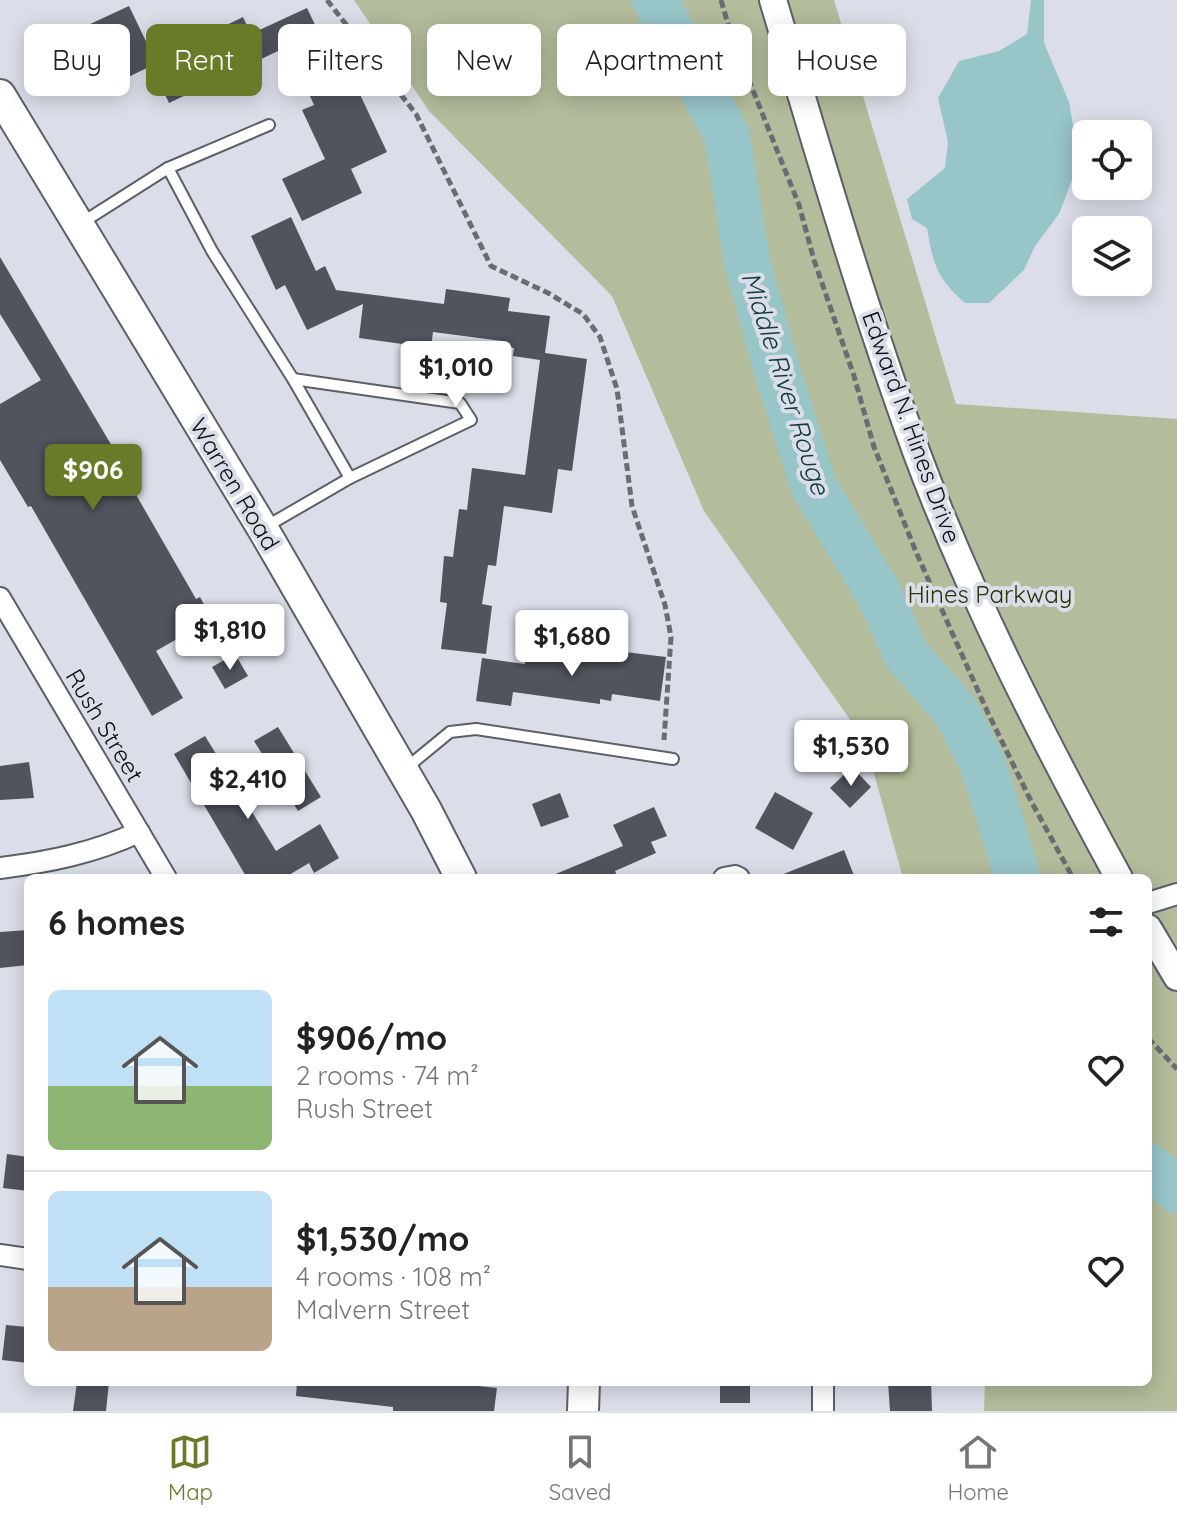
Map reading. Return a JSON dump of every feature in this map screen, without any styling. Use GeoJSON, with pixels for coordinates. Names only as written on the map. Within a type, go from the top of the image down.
{"type":"FeatureCollection","features":[{"type":"Feature","properties":{"kind":"main road","name":"Warren Road"},"geometry":{"type":"LineString","coordinates":[[0,95],[263,529],[459,874]]}},
{"type":"Feature","properties":{"kind":"main road"},"geometry":{"type":"LineString","coordinates":[[583,1411],[584,1386]]}},
{"type":"Feature","properties":{"kind":"street","name":"Edward N. Hines Drive"},"geometry":{"type":"LineString","coordinates":[[773,0],[840,223],[916,451],[1019,688],[1117,874]]}},
{"type":"Feature","properties":{"kind":"street","name":"Rush Street"},"geometry":{"type":"LineString","coordinates":[[0,598],[164,874]]}},
{"type":"Feature","properties":{"kind":"street"},"geometry":{"type":"LineString","coordinates":[[0,868],[75,856],[108,847],[139,832]]}},
{"type":"Feature","properties":{"kind":"street"},"geometry":{"type":"LineString","coordinates":[[1152,902],[1177,894]]}},
{"type":"Feature","properties":{"kind":"street"},"geometry":{"type":"LineString","coordinates":[[1152,935],[1177,977]]}},
{"type":"Feature","properties":{"kind":"street"},"geometry":{"type":"LineString","coordinates":[[0,1255],[24,1258]]}},
{"type":"Feature","properties":{"kind":"street"},"geometry":{"type":"LineString","coordinates":[[823,1386],[823,1411]]}},
{"type":"Feature","properties":{"kind":"lane"},"geometry":{"type":"LineString","coordinates":[[78,225],[168,168],[269,125]]}},
{"type":"Feature","properties":{"kind":"lane"},"geometry":{"type":"LineString","coordinates":[[168,168],[212,251],[293,379],[350,478]]}},
{"type":"Feature","properties":{"kind":"lane"},"geometry":{"type":"LineString","coordinates":[[263,529],[350,478],[471,420],[460,403],[293,379]]}},
{"type":"Feature","properties":{"kind":"lane"},"geometry":{"type":"LineString","coordinates":[[403,771],[450,732],[476,729],[668,758]]}},
{"type":"Feature","properties":{"kind":"path"},"geometry":{"type":"LineString","coordinates":[[327,0],[416,114],[491,266],[548,293],[583,314],[600,337],[617,389],[632,506],[665,605],[671,637],[668,758]]}},
{"type":"Feature","properties":{"kind":"path"},"geometry":{"type":"LineString","coordinates":[[1152,1042],[1177,1069]]}},
{"type":"Feature","properties":{"kind":"green space","name":"Hines Parkway"},"geometry":{"type":"Polygon","coordinates":[[[354,0],[834,0],[841,24],[768,24],[768,96],[863,96],[956,404],[1177,419],[1177,1411],[984,1411],[985,1386],[1152,1386],[1152,874],[902,874],[865,741],[704,511],[612,296],[429,111],[411,84],[411,24],[370,24],[354,0]]]}},
{"type":"Feature","properties":{"kind":"shaded area"},"geometry":{"type":"Polygon","coordinates":[[[1031,0],[1044,0],[1044,43],[1069,102],[1072,120],[1072,180],[1059,214],[1035,246],[1024,270],[989,303],[965,303],[938,270],[927,228],[912,219],[907,199],[945,168],[948,142],[938,98],[959,61],[999,51],[1027,34],[1031,0]]]}},
{"type":"Feature","properties":{"kind":"building"},"geometry":{"type":"Polygon","coordinates":[[[129,6],[146,41],[146,68],[130,76],[130,24],[90,24],[129,6]]]}},
{"type":"Feature","properties":{"kind":"building"},"geometry":{"type":"Polygon","coordinates":[[[307,8],[315,24],[278,24],[278,51],[262,59],[262,29],[307,8]]]}},
{"type":"Feature","properties":{"kind":"building"},"geometry":{"type":"Polygon","coordinates":[[[243,17],[246,24],[229,24],[243,17]]]}},
{"type":"Feature","properties":{"kind":"building"},"geometry":{"type":"Polygon","coordinates":[[[166,96],[184,96],[169,103],[166,96]]]}},
{"type":"Feature","properties":{"kind":"building"},"geometry":{"type":"Polygon","coordinates":[[[310,96],[361,96],[387,152],[351,169],[362,193],[302,221],[282,179],[325,159],[302,110],[314,105],[310,96]]]}},
{"type":"Feature","properties":{"kind":"building"},"geometry":{"type":"Polygon","coordinates":[[[291,217],[316,271],[325,266],[336,290],[444,304],[446,289],[510,298],[508,311],[550,316],[545,353],[587,359],[572,471],[558,469],[552,513],[504,506],[496,566],[488,565],[482,604],[492,606],[486,654],[441,649],[447,603],[440,602],[444,556],[453,557],[459,509],[467,510],[472,468],[525,475],[540,360],[513,356],[514,348],[501,346],[502,341],[433,332],[431,348],[359,338],[363,304],[307,330],[285,285],[276,290],[251,236],[291,217]]]}},
{"type":"Feature","properties":{"kind":"building"},"geometry":{"type":"Polygon","coordinates":[[[0,257],[122,463],[119,465],[196,599],[200,597],[212,619],[156,651],[183,698],[152,716],[31,506],[28,507],[0,460],[0,404],[41,380],[0,314],[0,257]]]}},
{"type":"Feature","properties":{"kind":"building"},"geometry":{"type":"Polygon","coordinates":[[[527,649],[616,661],[617,651],[666,657],[660,701],[612,694],[611,701],[600,699],[600,704],[513,692],[511,706],[476,701],[482,658],[525,664],[527,649]]]}},
{"type":"Feature","properties":{"kind":"building"},"geometry":{"type":"Polygon","coordinates":[[[235,654],[248,676],[225,689],[212,667],[235,654]]]}},
{"type":"Feature","properties":{"kind":"building"},"geometry":{"type":"Polygon","coordinates":[[[278,727],[321,797],[298,811],[254,741],[278,727]]]}},
{"type":"Feature","properties":{"kind":"building"},"geometry":{"type":"Polygon","coordinates":[[[205,736],[276,851],[320,824],[339,858],[314,873],[309,863],[291,874],[245,874],[174,754],[205,736]]]}},
{"type":"Feature","properties":{"kind":"building"},"geometry":{"type":"Polygon","coordinates":[[[29,762],[34,798],[0,800],[0,766],[29,762]]]}},
{"type":"Feature","properties":{"kind":"building"},"geometry":{"type":"Polygon","coordinates":[[[852,767],[871,787],[850,808],[830,788],[852,767]]]}},
{"type":"Feature","properties":{"kind":"building"},"geometry":{"type":"Polygon","coordinates":[[[775,792],[813,813],[793,850],[755,828],[775,792]]]}},
{"type":"Feature","properties":{"kind":"building"},"geometry":{"type":"Polygon","coordinates":[[[560,793],[569,817],[541,827],[532,804],[560,793]]]}},
{"type":"Feature","properties":{"kind":"building"},"geometry":{"type":"Polygon","coordinates":[[[654,807],[667,836],[651,842],[656,853],[615,871],[616,874],[556,874],[623,846],[613,825],[654,807]]]}},
{"type":"Feature","properties":{"kind":"building"},"geometry":{"type":"Polygon","coordinates":[[[844,850],[853,874],[784,874],[844,850]]]}},
{"type":"Feature","properties":{"kind":"building"},"geometry":{"type":"Polygon","coordinates":[[[24,930],[24,965],[0,968],[0,932],[24,930]]]}},
{"type":"Feature","properties":{"kind":"building"},"geometry":{"type":"Polygon","coordinates":[[[7,1154],[24,1156],[24,1191],[3,1188],[7,1154]]]}},
{"type":"Feature","properties":{"kind":"building"},"geometry":{"type":"Polygon","coordinates":[[[6,1325],[24,1327],[24,1363],[2,1360],[6,1325]]]}},
{"type":"Feature","properties":{"kind":"building"},"geometry":{"type":"Polygon","coordinates":[[[76,1386],[109,1386],[106,1411],[73,1411],[76,1386]]]}},
{"type":"Feature","properties":{"kind":"building"},"geometry":{"type":"Polygon","coordinates":[[[297,1386],[497,1388],[494,1411],[393,1411],[393,1407],[296,1396],[297,1386]]]}},
{"type":"Feature","properties":{"kind":"building"},"geometry":{"type":"Polygon","coordinates":[[[720,1386],[750,1386],[750,1403],[720,1403],[720,1386]]]}},
{"type":"Feature","properties":{"kind":"building"},"geometry":{"type":"Polygon","coordinates":[[[888,1386],[931,1386],[932,1411],[890,1411],[888,1386]]]}},
{"type":"Feature","properties":{"kind":"waterway","name":"Middle River Rouge"},"geometry":{"type":"LineString","coordinates":[[655,0],[727,136],[747,262],[814,487],[880,596],[906,654],[957,713],[983,765],[1017,874]]}},
{"type":"Feature","properties":{"kind":"waterway","name":"Middle River Rouge"},"geometry":{"type":"LineString","coordinates":[[1152,1169],[1177,1190]]}}]}
